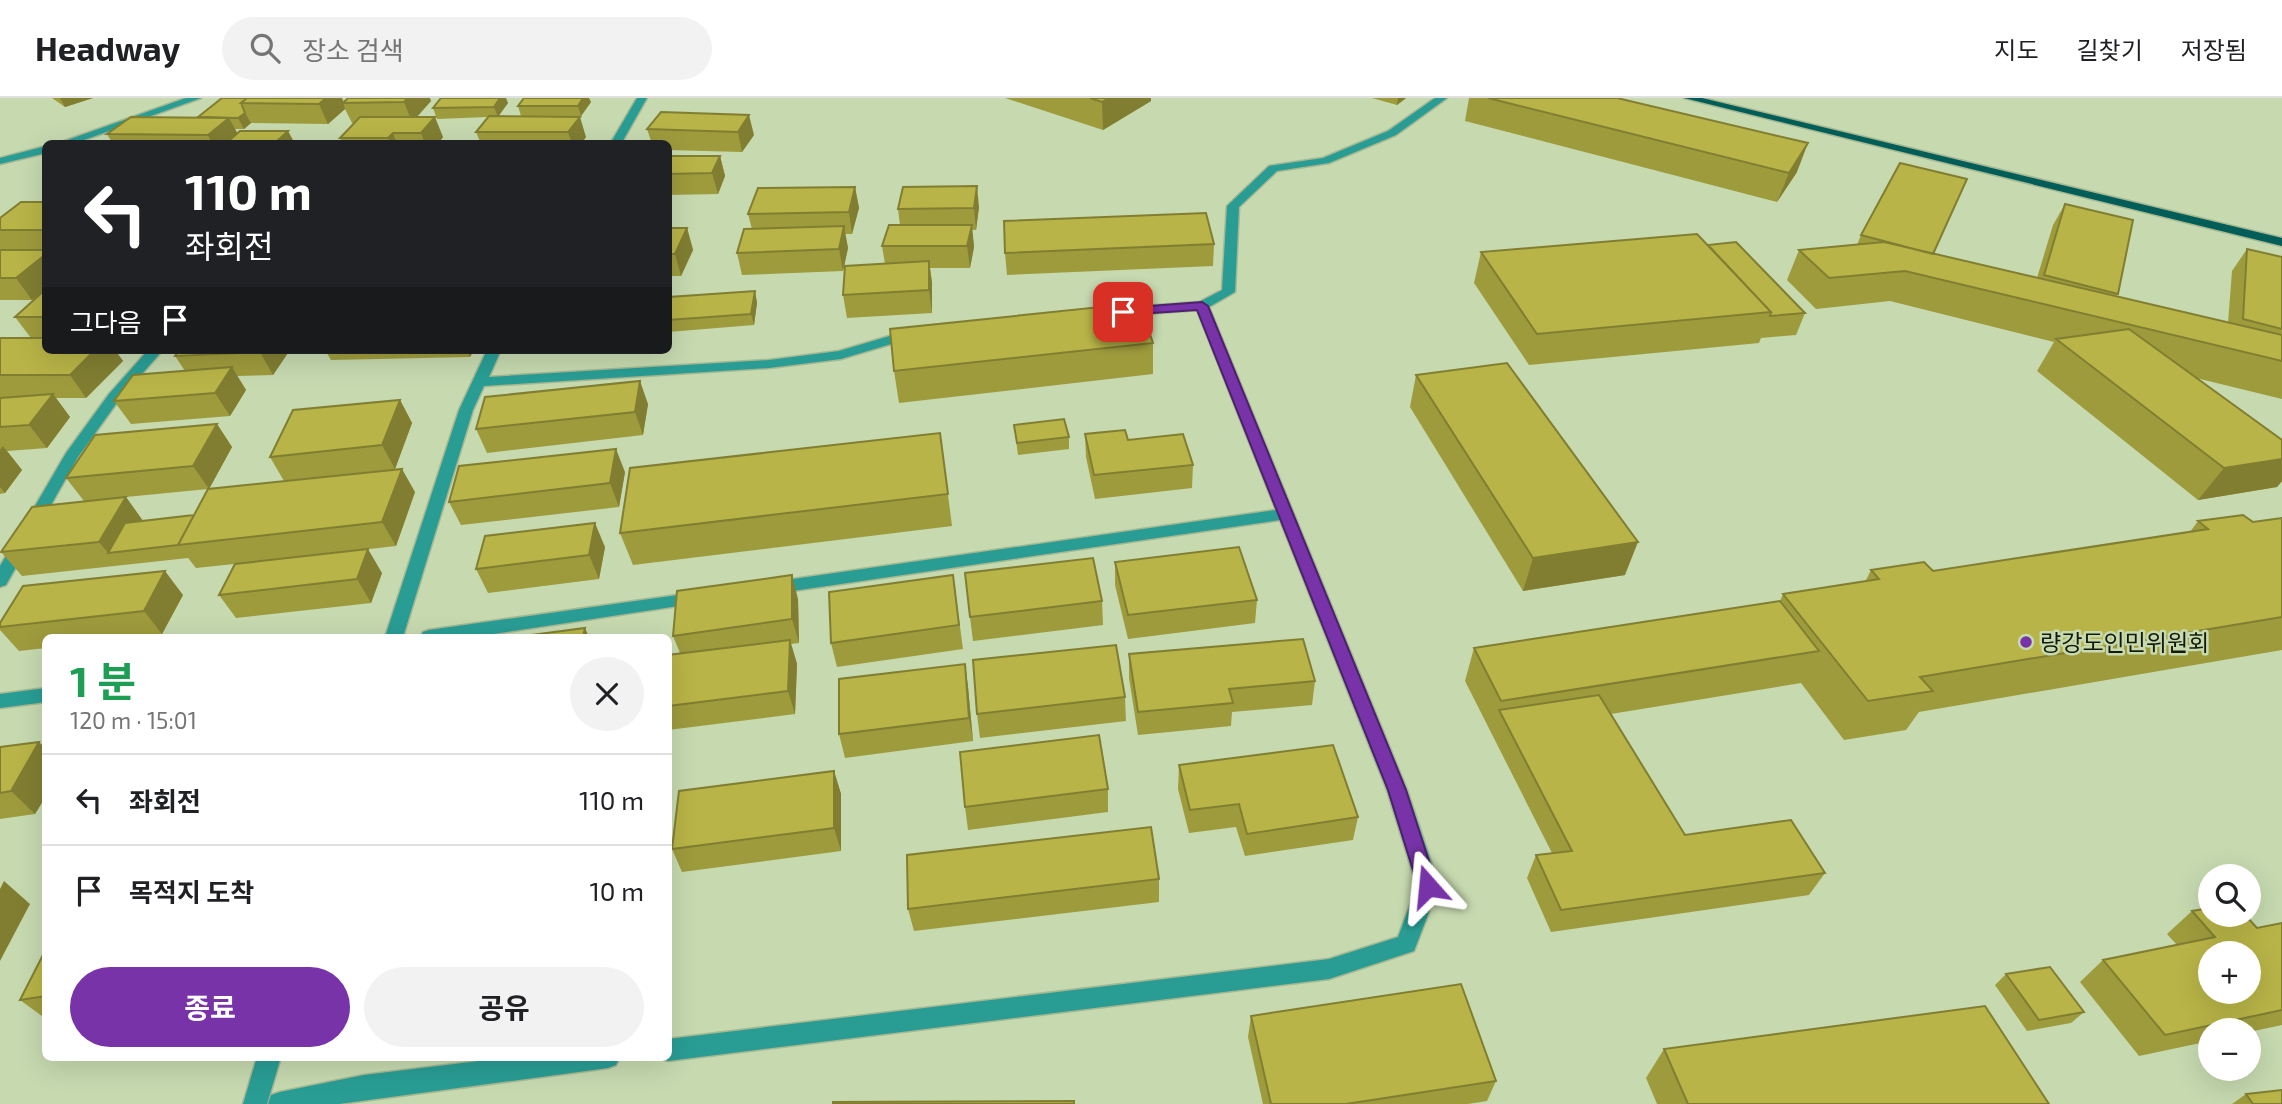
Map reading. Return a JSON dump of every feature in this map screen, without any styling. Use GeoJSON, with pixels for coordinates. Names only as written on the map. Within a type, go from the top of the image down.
{"type":"FeatureCollection","features":[{"type":"Feature","properties":{"kind":"main road"},"geometry":{"type":"LineString","coordinates":[[1689,98],[2282,242]]}},
{"type":"Feature","properties":{"kind":"street"},"geometry":{"type":"LineString","coordinates":[[73,140],[197,98]]}},
{"type":"Feature","properties":{"kind":"street"},"geometry":{"type":"LineString","coordinates":[[617,140],[642,98]]}},
{"type":"Feature","properties":{"kind":"street"},"geometry":{"type":"LineString","coordinates":[[1110,313],[1202,306],[1228,292],[1233,206],[1273,169],[1325,161],[1381,138],[1442,98]]}},
{"type":"Feature","properties":{"kind":"street"},"geometry":{"type":"LineString","coordinates":[[0,162],[42,150]]}},
{"type":"Feature","properties":{"kind":"street"},"geometry":{"type":"LineString","coordinates":[[17,158],[42,158]]}},
{"type":"Feature","properties":{"kind":"street"},"geometry":{"type":"LineString","coordinates":[[672,1050],[1329,969],[1406,944],[1428,886],[1397,790],[1202,306]]}},
{"type":"Feature","properties":{"kind":"street"},"geometry":{"type":"LineString","coordinates":[[480,382],[769,364],[841,355],[884,340],[932,329]]}},
{"type":"Feature","properties":{"kind":"street"},"geometry":{"type":"LineString","coordinates":[[0,581],[71,456],[114,397],[152,354]]}},
{"type":"Feature","properties":{"kind":"street"},"geometry":{"type":"LineString","coordinates":[[395,634],[466,410],[492,354]]}},
{"type":"Feature","properties":{"kind":"street"},"geometry":{"type":"LineString","coordinates":[[748,591],[1284,514]]}},
{"type":"Feature","properties":{"kind":"street"},"geometry":{"type":"LineString","coordinates":[[450,634],[720,595]]}},
{"type":"Feature","properties":{"kind":"street"},"geometry":{"type":"LineString","coordinates":[[0,701],[42,696]]}},
{"type":"Feature","properties":{"kind":"street"},"geometry":{"type":"LineString","coordinates":[[255,1104],[268,1061]]}},
{"type":"Feature","properties":{"kind":"street"},"geometry":{"type":"LineString","coordinates":[[279,1104],[364,1087],[575,1061]]}},
{"type":"Feature","properties":{"kind":"building"},"geometry":{"type":"Polygon","coordinates":[[[222,98],[247,98],[241,103],[245,113],[238,118],[198,117],[222,98]]]}},
{"type":"Feature","properties":{"kind":"building"},"geometry":{"type":"Polygon","coordinates":[[[247,98],[326,98],[319,104],[241,103],[247,98]]]}},
{"type":"Feature","properties":{"kind":"building"},"geometry":{"type":"Polygon","coordinates":[[[348,98],[407,98],[404,102],[343,103],[348,98]]]}},
{"type":"Feature","properties":{"kind":"building"},"geometry":{"type":"Polygon","coordinates":[[[441,98],[500,98],[494,107],[433,108],[441,98]]]}},
{"type":"Feature","properties":{"kind":"building"},"geometry":{"type":"Polygon","coordinates":[[[524,98],[583,98],[578,106],[518,106],[524,98]]]}},
{"type":"Feature","properties":{"kind":"building"},"geometry":{"type":"Polygon","coordinates":[[[1090,98],[1109,98],[1102,102],[1090,98]]]}},
{"type":"Feature","properties":{"kind":"building"},"geometry":{"type":"Polygon","coordinates":[[[1488,98],[1617,98],[1808,143],[1789,173],[1488,98]]]}},
{"type":"Feature","properties":{"kind":"building"},"geometry":{"type":"Polygon","coordinates":[[[661,112],[749,115],[738,132],[647,129],[661,112]]]}},
{"type":"Feature","properties":{"kind":"building"},"geometry":{"type":"Polygon","coordinates":[[[489,116],[580,117],[568,132],[476,132],[489,116]]]}},
{"type":"Feature","properties":{"kind":"building"},"geometry":{"type":"Polygon","coordinates":[[[131,117],[229,118],[208,135],[107,134],[131,117]]]}},
{"type":"Feature","properties":{"kind":"building"},"geometry":{"type":"Polygon","coordinates":[[[360,117],[435,117],[421,133],[393,133],[388,138],[340,138],[360,117]]]}},
{"type":"Feature","properties":{"kind":"building"},"geometry":{"type":"Polygon","coordinates":[[[240,131],[288,131],[278,140],[230,140],[240,131]]]}},
{"type":"Feature","properties":{"kind":"building"},"geometry":{"type":"Polygon","coordinates":[[[672,156],[720,156],[712,173],[672,174],[672,156]]]}},
{"type":"Feature","properties":{"kind":"building"},"geometry":{"type":"Polygon","coordinates":[[[1900,163],[1967,179],[1933,254],[1861,235],[1900,163]]]}},
{"type":"Feature","properties":{"kind":"building"},"geometry":{"type":"Polygon","coordinates":[[[977,186],[974,208],[898,209],[903,187],[977,186]]]}},
{"type":"Feature","properties":{"kind":"building"},"geometry":{"type":"Polygon","coordinates":[[[855,187],[849,212],[748,214],[758,188],[855,187]]]}},
{"type":"Feature","properties":{"kind":"building"},"geometry":{"type":"Polygon","coordinates":[[[21,202],[42,202],[42,230],[0,230],[0,218],[21,202]]]}},
{"type":"Feature","properties":{"kind":"building"},"geometry":{"type":"Polygon","coordinates":[[[2065,204],[2133,220],[2118,294],[2044,275],[2065,204]]]}},
{"type":"Feature","properties":{"kind":"building"},"geometry":{"type":"Polygon","coordinates":[[[1206,213],[1214,244],[1005,253],[1004,221],[1206,213]]]}},
{"type":"Feature","properties":{"kind":"building"},"geometry":{"type":"Polygon","coordinates":[[[889,225],[972,225],[967,246],[882,246],[889,225]]]}},
{"type":"Feature","properties":{"kind":"building"},"geometry":{"type":"Polygon","coordinates":[[[844,226],[839,249],[737,253],[744,229],[844,226]]]}},
{"type":"Feature","properties":{"kind":"building"},"geometry":{"type":"Polygon","coordinates":[[[672,228],[687,228],[675,254],[672,254],[672,228]]]}},
{"type":"Feature","properties":{"kind":"building"},"geometry":{"type":"Polygon","coordinates":[[[1697,234],[1771,312],[1537,334],[1481,252],[1697,234]]]}},
{"type":"Feature","properties":{"kind":"building"},"geometry":{"type":"Polygon","coordinates":[[[1736,242],[1805,313],[1770,316],[1771,312],[1708,245],[1736,242]]]}},
{"type":"Feature","properties":{"kind":"building"},"geometry":{"type":"Polygon","coordinates":[[[1884,242],[2282,335],[2282,361],[1905,271],[1829,278],[1799,250],[1884,242]]]}},
{"type":"Feature","properties":{"kind":"building"},"geometry":{"type":"Polygon","coordinates":[[[2247,249],[2282,257],[2282,329],[2243,319],[2247,249]]]}},
{"type":"Feature","properties":{"kind":"building"},"geometry":{"type":"Polygon","coordinates":[[[0,250],[42,250],[42,257],[16,278],[0,278],[0,250]]]}},
{"type":"Feature","properties":{"kind":"building"},"geometry":{"type":"Polygon","coordinates":[[[929,261],[929,290],[843,295],[845,266],[929,261]]]}},
{"type":"Feature","properties":{"kind":"building"},"geometry":{"type":"Polygon","coordinates":[[[755,291],[751,314],[672,320],[672,297],[755,291]]]}},
{"type":"Feature","properties":{"kind":"building"},"geometry":{"type":"Polygon","coordinates":[[[42,293],[42,317],[15,317],[42,293]]]}},
{"type":"Feature","properties":{"kind":"building"},"geometry":{"type":"Polygon","coordinates":[[[1139,303],[1153,343],[894,371],[890,329],[1139,303]]]}},
{"type":"Feature","properties":{"kind":"building"},"geometry":{"type":"Polygon","coordinates":[[[2129,329],[2282,440],[2282,459],[2224,468],[2056,339],[2129,329]]]}},
{"type":"Feature","properties":{"kind":"building"},"geometry":{"type":"Polygon","coordinates":[[[0,338],[42,338],[42,354],[91,354],[70,375],[0,375],[0,338]]]}},
{"type":"Feature","properties":{"kind":"building"},"geometry":{"type":"Polygon","coordinates":[[[176,354],[218,354],[175,356],[176,354]]]}},
{"type":"Feature","properties":{"kind":"building"},"geometry":{"type":"Polygon","coordinates":[[[1507,363],[1638,542],[1533,558],[1416,375],[1507,363]]]}},
{"type":"Feature","properties":{"kind":"building"},"geometry":{"type":"Polygon","coordinates":[[[232,367],[215,393],[114,401],[133,375],[232,367]]]}},
{"type":"Feature","properties":{"kind":"building"},"geometry":{"type":"Polygon","coordinates":[[[640,381],[635,412],[476,429],[485,397],[640,381]]]}},
{"type":"Feature","properties":{"kind":"building"},"geometry":{"type":"Polygon","coordinates":[[[53,394],[29,425],[0,427],[0,398],[53,394]]]}},
{"type":"Feature","properties":{"kind":"building"},"geometry":{"type":"Polygon","coordinates":[[[400,400],[382,445],[270,457],[293,410],[400,400]]]}},
{"type":"Feature","properties":{"kind":"building"},"geometry":{"type":"Polygon","coordinates":[[[1064,419],[1069,437],[1017,443],[1014,425],[1064,419]]]}},
{"type":"Feature","properties":{"kind":"building"},"geometry":{"type":"Polygon","coordinates":[[[217,424],[193,466],[66,478],[95,435],[217,424]]]}},
{"type":"Feature","properties":{"kind":"building"},"geometry":{"type":"Polygon","coordinates":[[[1125,430],[1128,440],[1183,434],[1193,465],[1094,475],[1085,434],[1125,430]]]}},
{"type":"Feature","properties":{"kind":"building"},"geometry":{"type":"Polygon","coordinates":[[[940,433],[948,494],[620,533],[630,468],[940,433]]]}},
{"type":"Feature","properties":{"kind":"building"},"geometry":{"type":"Polygon","coordinates":[[[616,449],[610,483],[449,502],[459,466],[616,449]]]}},
{"type":"Feature","properties":{"kind":"building"},"geometry":{"type":"Polygon","coordinates":[[[402,469],[382,522],[178,545],[208,489],[402,469]]]}},
{"type":"Feature","properties":{"kind":"building"},"geometry":{"type":"Polygon","coordinates":[[[126,497],[99,542],[1,552],[32,507],[126,497]]]}},
{"type":"Feature","properties":{"kind":"building"},"geometry":{"type":"Polygon","coordinates":[[[194,515],[178,545],[108,553],[125,523],[194,515]]]}},
{"type":"Feature","properties":{"kind":"building","name":"량강도인민위원회"},"geometry":{"type":"Polygon","coordinates":[[[2243,515],[2253,522],[2282,518],[2282,617],[1920,677],[1933,691],[1868,701],[1783,594],[1879,579],[1871,570],[1924,562],[1933,571],[2208,529],[2198,521],[2243,515]]]}},
{"type":"Feature","properties":{"kind":"building"},"geometry":{"type":"Polygon","coordinates":[[[595,523],[589,555],[476,569],[485,536],[595,523]]]}},
{"type":"Feature","properties":{"kind":"building"},"geometry":{"type":"Polygon","coordinates":[[[1239,547],[1257,600],[1128,615],[1115,562],[1239,547]]]}},
{"type":"Feature","properties":{"kind":"building"},"geometry":{"type":"Polygon","coordinates":[[[368,549],[357,579],[219,595],[235,564],[368,549]]]}},
{"type":"Feature","properties":{"kind":"building"},"geometry":{"type":"Polygon","coordinates":[[[1093,558],[1102,601],[970,617],[965,573],[1093,558]]]}},
{"type":"Feature","properties":{"kind":"building"},"geometry":{"type":"Polygon","coordinates":[[[165,571],[144,611],[0,627],[23,586],[165,571]]]}},
{"type":"Feature","properties":{"kind":"building"},"geometry":{"type":"Polygon","coordinates":[[[792,575],[792,619],[673,636],[677,591],[792,575]]]}},
{"type":"Feature","properties":{"kind":"building"},"geometry":{"type":"Polygon","coordinates":[[[953,575],[959,625],[831,643],[829,592],[953,575]]]}},
{"type":"Feature","properties":{"kind":"building"},"geometry":{"type":"Polygon","coordinates":[[[1780,601],[1819,651],[1501,701],[1474,648],[1780,601]]]}},
{"type":"Feature","properties":{"kind":"building"},"geometry":{"type":"Polygon","coordinates":[[[585,628],[584,634],[539,634],[585,628]]]}},
{"type":"Feature","properties":{"kind":"building"},"geometry":{"type":"Polygon","coordinates":[[[1303,639],[1315,681],[1229,689],[1233,703],[1138,712],[1129,654],[1303,639]]]}},
{"type":"Feature","properties":{"kind":"building"},"geometry":{"type":"Polygon","coordinates":[[[790,640],[788,691],[672,706],[672,655],[790,640]]]}},
{"type":"Feature","properties":{"kind":"building"},"geometry":{"type":"Polygon","coordinates":[[[1116,645],[1125,697],[977,714],[973,660],[1116,645]]]}},
{"type":"Feature","properties":{"kind":"building"},"geometry":{"type":"Polygon","coordinates":[[[965,664],[969,718],[839,734],[839,679],[965,664]]]}},
{"type":"Feature","properties":{"kind":"building"},"geometry":{"type":"Polygon","coordinates":[[[1599,695],[1685,835],[1791,820],[1825,873],[1561,910],[1536,855],[1572,851],[1499,710],[1599,695]]]}},
{"type":"Feature","properties":{"kind":"building"},"geometry":{"type":"Polygon","coordinates":[[[1099,735],[1108,789],[965,807],[960,752],[1099,735]]]}},
{"type":"Feature","properties":{"kind":"building"},"geometry":{"type":"Polygon","coordinates":[[[39,742],[11,791],[0,793],[0,747],[39,742]]]}},
{"type":"Feature","properties":{"kind":"building"},"geometry":{"type":"Polygon","coordinates":[[[1333,745],[1358,817],[1247,834],[1239,804],[1190,810],[1179,765],[1333,745]]]}},
{"type":"Feature","properties":{"kind":"building"},"geometry":{"type":"Polygon","coordinates":[[[834,771],[834,828],[672,849],[679,791],[834,771]]]}},
{"type":"Feature","properties":{"kind":"building"},"geometry":{"type":"Polygon","coordinates":[[[1151,827],[1159,879],[908,909],[907,855],[1151,827]]]}},
{"type":"Feature","properties":{"kind":"building"},"geometry":{"type":"Polygon","coordinates":[[[2282,923],[2282,1010],[2245,1018],[2198,1018],[2198,1028],[2165,1035],[2103,960],[2215,937],[2206,927],[2257,928],[2282,923]]]}},
{"type":"Feature","properties":{"kind":"building"},"geometry":{"type":"Polygon","coordinates":[[[42,957],[42,997],[20,1000],[42,957]]]}},
{"type":"Feature","properties":{"kind":"building"},"geometry":{"type":"Polygon","coordinates":[[[2050,967],[2084,1012],[2039,1020],[2006,974],[2050,967]]]}},
{"type":"Feature","properties":{"kind":"building"},"geometry":{"type":"Polygon","coordinates":[[[1461,984],[1496,1081],[1346,1104],[1271,1104],[1251,1016],[1461,984]]]}},
{"type":"Feature","properties":{"kind":"building"},"geometry":{"type":"Polygon","coordinates":[[[1985,1006],[2049,1104],[1688,1104],[1664,1049],[1985,1006]]]}},
{"type":"Feature","properties":{"kind":"building"},"geometry":{"type":"Polygon","coordinates":[[[2282,1090],[2282,1104],[2253,1104],[2246,1094],[2282,1090]]]}},
{"type":"Feature","properties":{"kind":"building"},"geometry":{"type":"Polygon","coordinates":[[[1074,1101],[1074,1104],[833,1104],[833,1102],[1074,1101]]]}},
{"type":"Feature","properties":{"kind":"place","name":"량강도인민위원회"},"geometry":{"type":"Point","coordinates":[2026,642]}},
{"type":"Feature","properties":{"kind":"route"},"geometry":{"type":"LineString","coordinates":[[1123,312],[1202,306],[1397,790],[1428,886]]}}]}
